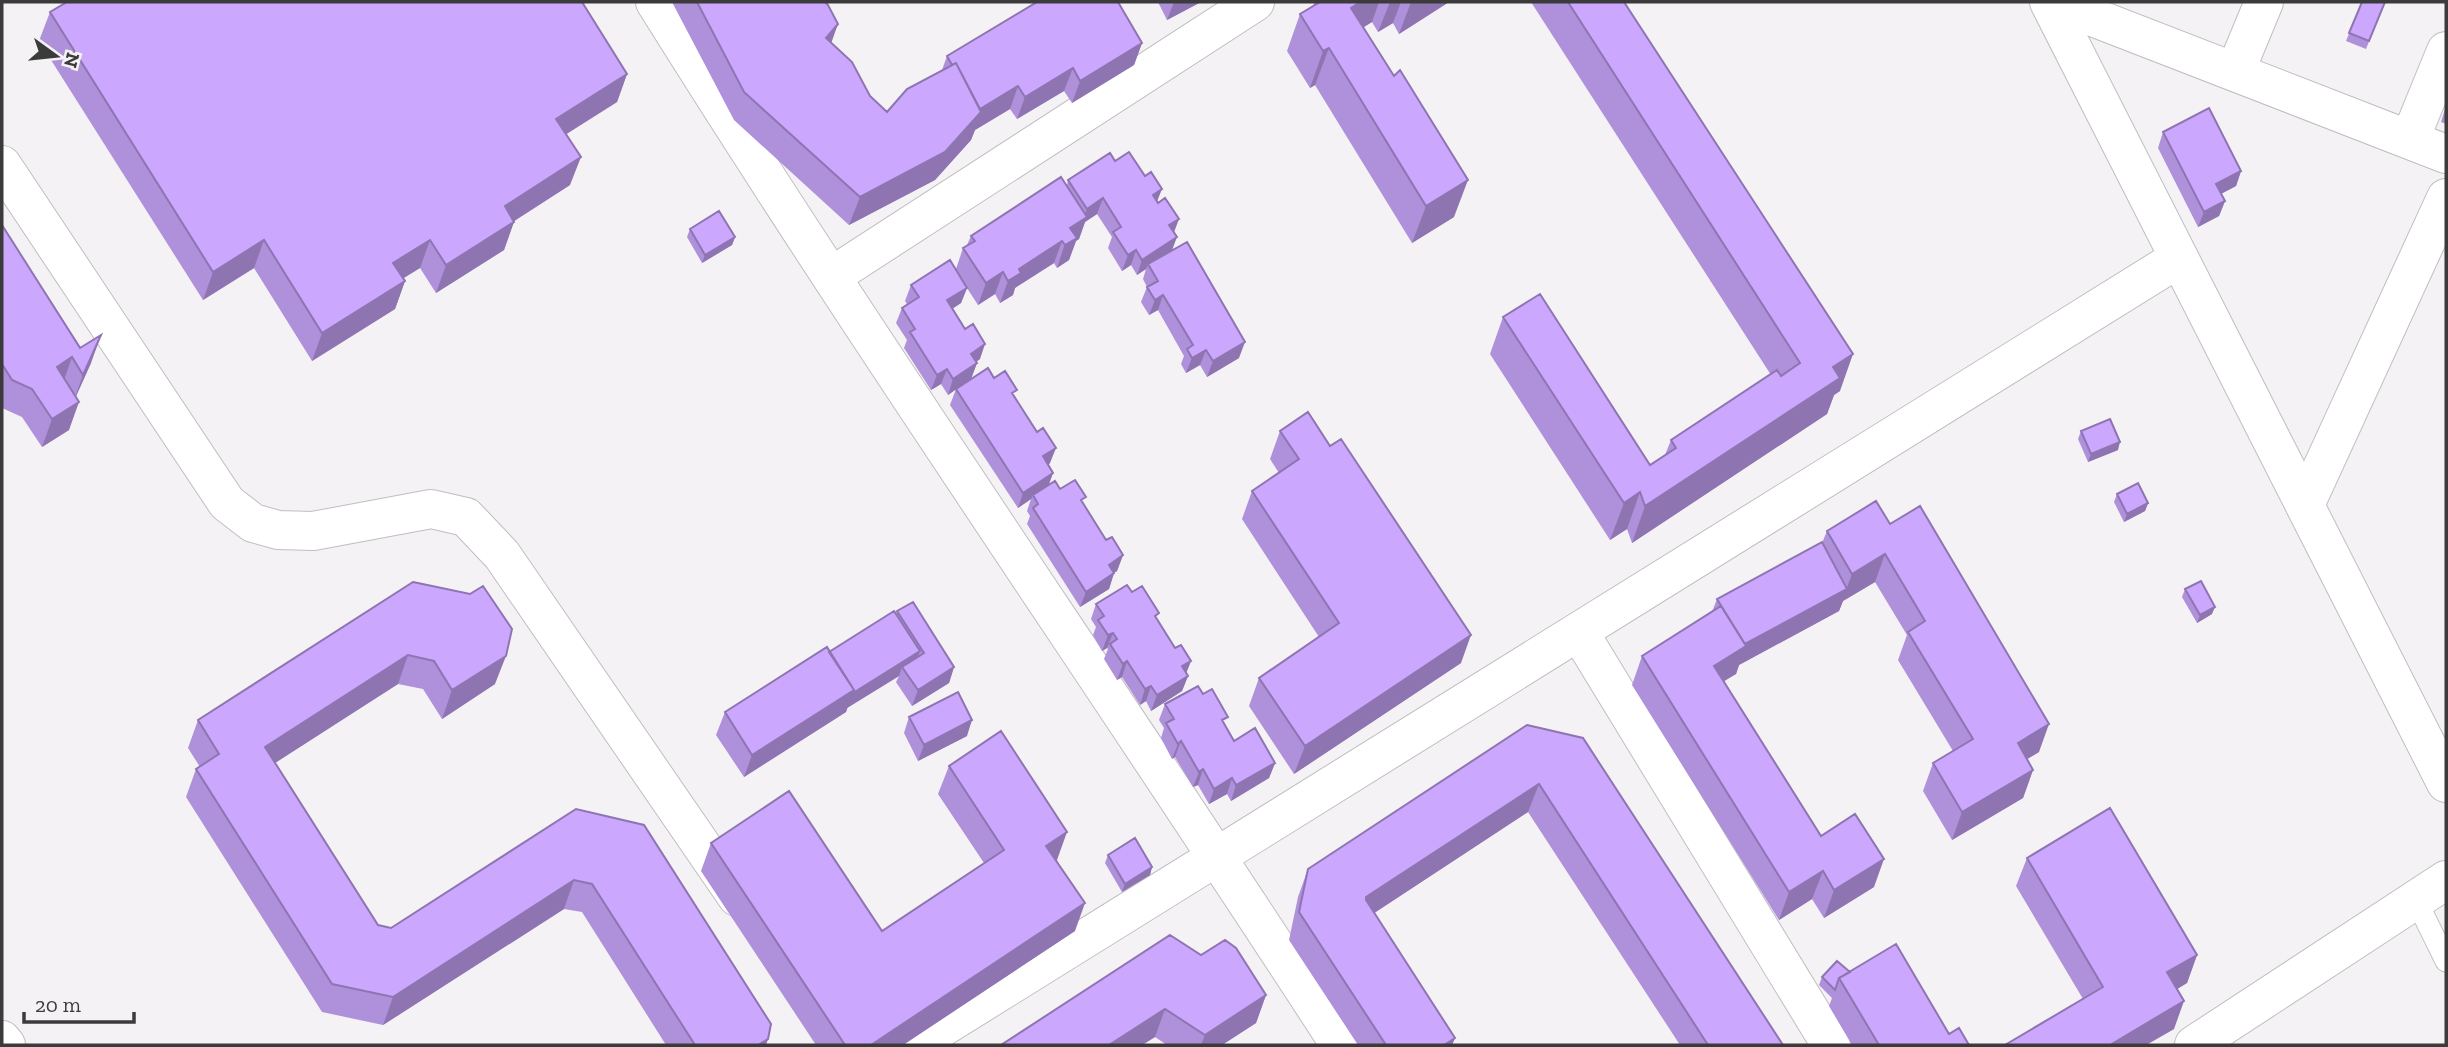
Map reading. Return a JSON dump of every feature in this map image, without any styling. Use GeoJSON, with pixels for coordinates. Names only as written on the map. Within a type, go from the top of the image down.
{"type":"FeatureCollection","features":[{"type":"Feature","properties":{"kind":"street"},"geometry":{"type":"LineString","coordinates":[[655,2],[744,144],[1218,856],[1340,1045]]}},
{"type":"Feature","properties":{"kind":"street"},"geometry":{"type":"LineString","coordinates":[[832,276],[1255,2]]}},
{"type":"Feature","properties":{"kind":"street"},"geometry":{"type":"LineString","coordinates":[[2049,2],[2446,783]]}},
{"type":"Feature","properties":{"kind":"street"},"geometry":{"type":"LineString","coordinates":[[2054,2],[2446,154]]}},
{"type":"Feature","properties":{"kind":"street"},"geometry":{"type":"LineString","coordinates":[[2235,72],[2264,2]]}},
{"type":"Feature","properties":{"kind":"street"},"geometry":{"type":"LineString","coordinates":[[2410,139],[2446,51]]}},
{"type":"Feature","properties":{"kind":"street"},"geometry":{"type":"LineString","coordinates":[[2,165],[227,503],[253,523],[278,530],[313,531],[431,509],[466,517],[502,555],[753,920]]}},
{"type":"Feature","properties":{"kind":"street"},"geometry":{"type":"LineString","coordinates":[[2305,505],[2446,198]]}},
{"type":"Feature","properties":{"kind":"street"},"geometry":{"type":"LineString","coordinates":[[914,1045],[2179,258]]}},
{"type":"Feature","properties":{"kind":"street"},"geometry":{"type":"LineString","coordinates":[[1579,632],[1831,1045]]}},
{"type":"Feature","properties":{"kind":"street"},"geometry":{"type":"LineString","coordinates":[[2194,1045],[2431,890]]}},
{"type":"Feature","properties":{"kind":"street"},"geometry":{"type":"LineString","coordinates":[[2,1040],[6,1045]]}},
{"type":"Feature","properties":{"kind":"lane"},"geometry":{"type":"LineString","coordinates":[[2431,890],[2446,961]]}},
{"type":"Feature","properties":{"kind":"building"},"geometry":{"type":"Polygon","coordinates":[[[67,2],[582,2],[627,74],[556,119],[581,157],[505,206],[514,222],[446,265],[430,240],[393,263],[405,281],[322,333],[264,240],[213,272],[50,12],[67,2]]]}},
{"type":"Feature","properties":{"kind":"building"},"geometry":{"type":"Polygon","coordinates":[[[697,2],[825,2],[838,24],[826,38],[852,62],[870,96],[887,112],[907,89],[956,63],[981,112],[945,152],[860,197],[744,92],[697,2]]]}},
{"type":"Feature","properties":{"kind":"building"},"geometry":{"type":"Polygon","coordinates":[[[1037,2],[1118,2],[1142,43],[1080,81],[1073,68],[1025,97],[1018,86],[980,109],[956,63],[952,65],[947,56],[1037,2]]]}},
{"type":"Feature","properties":{"kind":"building"},"geometry":{"type":"Polygon","coordinates":[[[1320,2],[1360,2],[1351,8],[1394,76],[1400,70],[1468,180],[1426,206],[1329,48],[1323,51],[1300,14],[1320,2]]]}},
{"type":"Feature","properties":{"kind":"building"},"geometry":{"type":"Polygon","coordinates":[[[1568,2],[1624,2],[1853,354],[1833,367],[1840,378],[1645,506],[1640,492],[1624,503],[1503,317],[1540,294],[1650,465],[1676,448],[1671,440],[1777,370],[1781,376],[1800,363],[1568,2]]]}},
{"type":"Feature","properties":{"kind":"building"},"geometry":{"type":"Polygon","coordinates":[[[2362,2],[2385,2],[2369,41],[2349,33],[2362,2]]]}},
{"type":"Feature","properties":{"kind":"building"},"geometry":{"type":"Polygon","coordinates":[[[2209,108],[2241,171],[2216,184],[2225,201],[2204,212],[2163,132],[2209,108]]]}},
{"type":"Feature","properties":{"kind":"building"},"geometry":{"type":"Polygon","coordinates":[[[1129,152],[1145,176],[1151,172],[1162,189],[1153,195],[1158,203],[1165,198],[1179,219],[1169,225],[1177,237],[1142,260],[1136,250],[1128,255],[1113,232],[1121,227],[1103,198],[1087,209],[1068,180],[1110,153],[1115,161],[1129,152]]]}},
{"type":"Feature","properties":{"kind":"building"},"geometry":{"type":"Polygon","coordinates":[[[1061,177],[1087,217],[1070,228],[1077,238],[1065,245],[1062,241],[1019,269],[1021,273],[1008,281],[1003,272],[986,283],[963,248],[975,241],[971,236],[1061,177]]]}},
{"type":"Feature","properties":{"kind":"building"},"geometry":{"type":"Polygon","coordinates":[[[719,211],[735,237],[705,255],[690,229],[719,211]]]}},
{"type":"Feature","properties":{"kind":"building"},"geometry":{"type":"Polygon","coordinates":[[[2,225],[80,348],[101,335],[83,375],[72,357],[57,367],[79,402],[52,419],[32,389],[12,380],[2,364],[2,225]]]}},
{"type":"Feature","properties":{"kind":"building"},"geometry":{"type":"Polygon","coordinates":[[[1187,242],[1245,342],[1213,361],[1206,350],[1192,358],[1187,349],[1193,345],[1163,295],[1155,300],[1147,287],[1158,281],[1148,264],[1187,242]]]}},
{"type":"Feature","properties":{"kind":"building"},"geometry":{"type":"Polygon","coordinates":[[[950,260],[967,288],[947,300],[965,329],[973,324],[985,344],[971,354],[977,363],[953,379],[947,369],[937,375],[910,332],[915,329],[902,308],[919,297],[911,285],[950,260]]]}},
{"type":"Feature","properties":{"kind":"building"},"geometry":{"type":"Polygon","coordinates":[[[988,368],[994,378],[1005,371],[1017,390],[1012,393],[1037,432],[1043,428],[1056,448],[1043,456],[1053,473],[1023,493],[956,389],[988,368]]]}},
{"type":"Feature","properties":{"kind":"building"},"geometry":{"type":"Polygon","coordinates":[[[1308,412],[1330,446],[1341,439],[1471,635],[1305,746],[1259,678],[1339,623],[1252,491],[1299,459],[1280,431],[1308,412]]]}},
{"type":"Feature","properties":{"kind":"building"},"geometry":{"type":"Polygon","coordinates":[[[2110,419],[2120,442],[2091,454],[2081,431],[2110,419]]]}},
{"type":"Feature","properties":{"kind":"building"},"geometry":{"type":"Polygon","coordinates":[[[1075,480],[1086,497],[1081,500],[1106,540],[1112,537],[1123,555],[1109,565],[1114,573],[1086,592],[1033,508],[1038,504],[1033,495],[1055,481],[1060,489],[1075,480]]]}},
{"type":"Feature","properties":{"kind":"building"},"geometry":{"type":"Polygon","coordinates":[[[2138,483],[2148,503],[2127,514],[2117,494],[2138,483]]]}},
{"type":"Feature","properties":{"kind":"building"},"geometry":{"type":"Polygon","coordinates":[[[1876,501],[1890,524],[1920,506],[2049,724],[2018,743],[2033,770],[1962,812],[1933,763],[1973,739],[1908,632],[1925,621],[1885,554],[1852,574],[1827,531],[1876,501]]]}},
{"type":"Feature","properties":{"kind":"building"},"geometry":{"type":"Polygon","coordinates":[[[1822,542],[1847,589],[1745,644],[1717,599],[1822,542]]]}},
{"type":"Feature","properties":{"kind":"building"},"geometry":{"type":"Polygon","coordinates":[[[2201,581],[2215,607],[2200,615],[2185,589],[2201,581]]]}},
{"type":"Feature","properties":{"kind":"building"},"geometry":{"type":"Polygon","coordinates":[[[413,582],[470,594],[483,586],[512,629],[506,656],[452,690],[434,661],[408,655],[265,747],[378,925],[391,928],[576,809],[644,825],[771,1024],[768,1039],[758,1045],[695,1045],[592,884],[574,880],[393,997],[332,984],[196,769],[219,754],[198,720],[413,582]]]}},
{"type":"Feature","properties":{"kind":"building"},"geometry":{"type":"Polygon","coordinates":[[[1127,585],[1132,592],[1142,586],[1159,613],[1155,616],[1175,648],[1181,645],[1191,661],[1182,666],[1188,676],[1157,695],[1151,686],[1145,689],[1127,661],[1123,664],[1110,644],[1117,639],[1113,633],[1108,635],[1098,620],[1104,616],[1096,604],[1127,585]]]}},
{"type":"Feature","properties":{"kind":"building"},"geometry":{"type":"Polygon","coordinates":[[[913,602],[954,667],[918,690],[902,667],[924,653],[897,611],[913,602]]]}},
{"type":"Feature","properties":{"kind":"building"},"geometry":{"type":"Polygon","coordinates":[[[1721,606],[1746,646],[1714,666],[1821,836],[1855,814],[1884,859],[1834,890],[1823,871],[1789,892],[1642,656],[1721,606]]]}},
{"type":"Feature","properties":{"kind":"building"},"geometry":{"type":"Polygon","coordinates":[[[894,611],[920,651],[853,693],[854,690],[829,652],[894,611]]]}},
{"type":"Feature","properties":{"kind":"building"},"geometry":{"type":"Polygon","coordinates":[[[827,647],[854,690],[752,755],[725,712],[827,647]]]}},
{"type":"Feature","properties":{"kind":"building"},"geometry":{"type":"Polygon","coordinates":[[[1198,686],[1203,694],[1212,689],[1228,717],[1222,720],[1234,741],[1255,728],[1275,763],[1236,785],[1232,778],[1214,789],[1203,769],[1199,772],[1181,741],[1178,744],[1166,723],[1174,719],[1165,704],[1198,686]]]}},
{"type":"Feature","properties":{"kind":"building"},"geometry":{"type":"Polygon","coordinates":[[[958,692],[972,720],[924,745],[909,717],[958,692]]]}},
{"type":"Feature","properties":{"kind":"building"},"geometry":{"type":"Polygon","coordinates":[[[1527,725],[1583,738],[1783,1045],[1708,1045],[1539,784],[1366,897],[1455,1038],[1444,1045],[1386,1045],[1299,912],[1308,869],[1527,725]]]}},
{"type":"Feature","properties":{"kind":"building"},"geometry":{"type":"Polygon","coordinates":[[[1001,731],[1067,832],[1046,846],[1085,903],[871,1045],[845,1045],[711,843],[789,791],[882,931],[1004,850],[949,766],[1001,731]]]}},
{"type":"Feature","properties":{"kind":"building"},"geometry":{"type":"Polygon","coordinates":[[[2110,808],[2197,955],[2167,972],[2184,1001],[2110,1045],[2005,1045],[2103,987],[2027,858],[2110,808]]]}},
{"type":"Feature","properties":{"kind":"building"},"geometry":{"type":"Polygon","coordinates":[[[1135,838],[1152,867],[1125,884],[1108,855],[1135,838]]]}},
{"type":"Feature","properties":{"kind":"building"},"geometry":{"type":"Polygon","coordinates":[[[1170,935],[1201,955],[1225,940],[1236,948],[1266,995],[1205,1035],[1165,1009],[1109,1045],[1001,1045],[1170,935]]]}},
{"type":"Feature","properties":{"kind":"building"},"geometry":{"type":"Polygon","coordinates":[[[1896,944],[1949,1034],[1959,1028],[1969,1045],[1879,1045],[1839,978],[1896,944]]]}},
{"type":"Feature","properties":{"kind":"building"},"geometry":{"type":"Polygon","coordinates":[[[1837,961],[1850,972],[1839,978],[1835,990],[1822,977],[1837,961]]]}}]}
